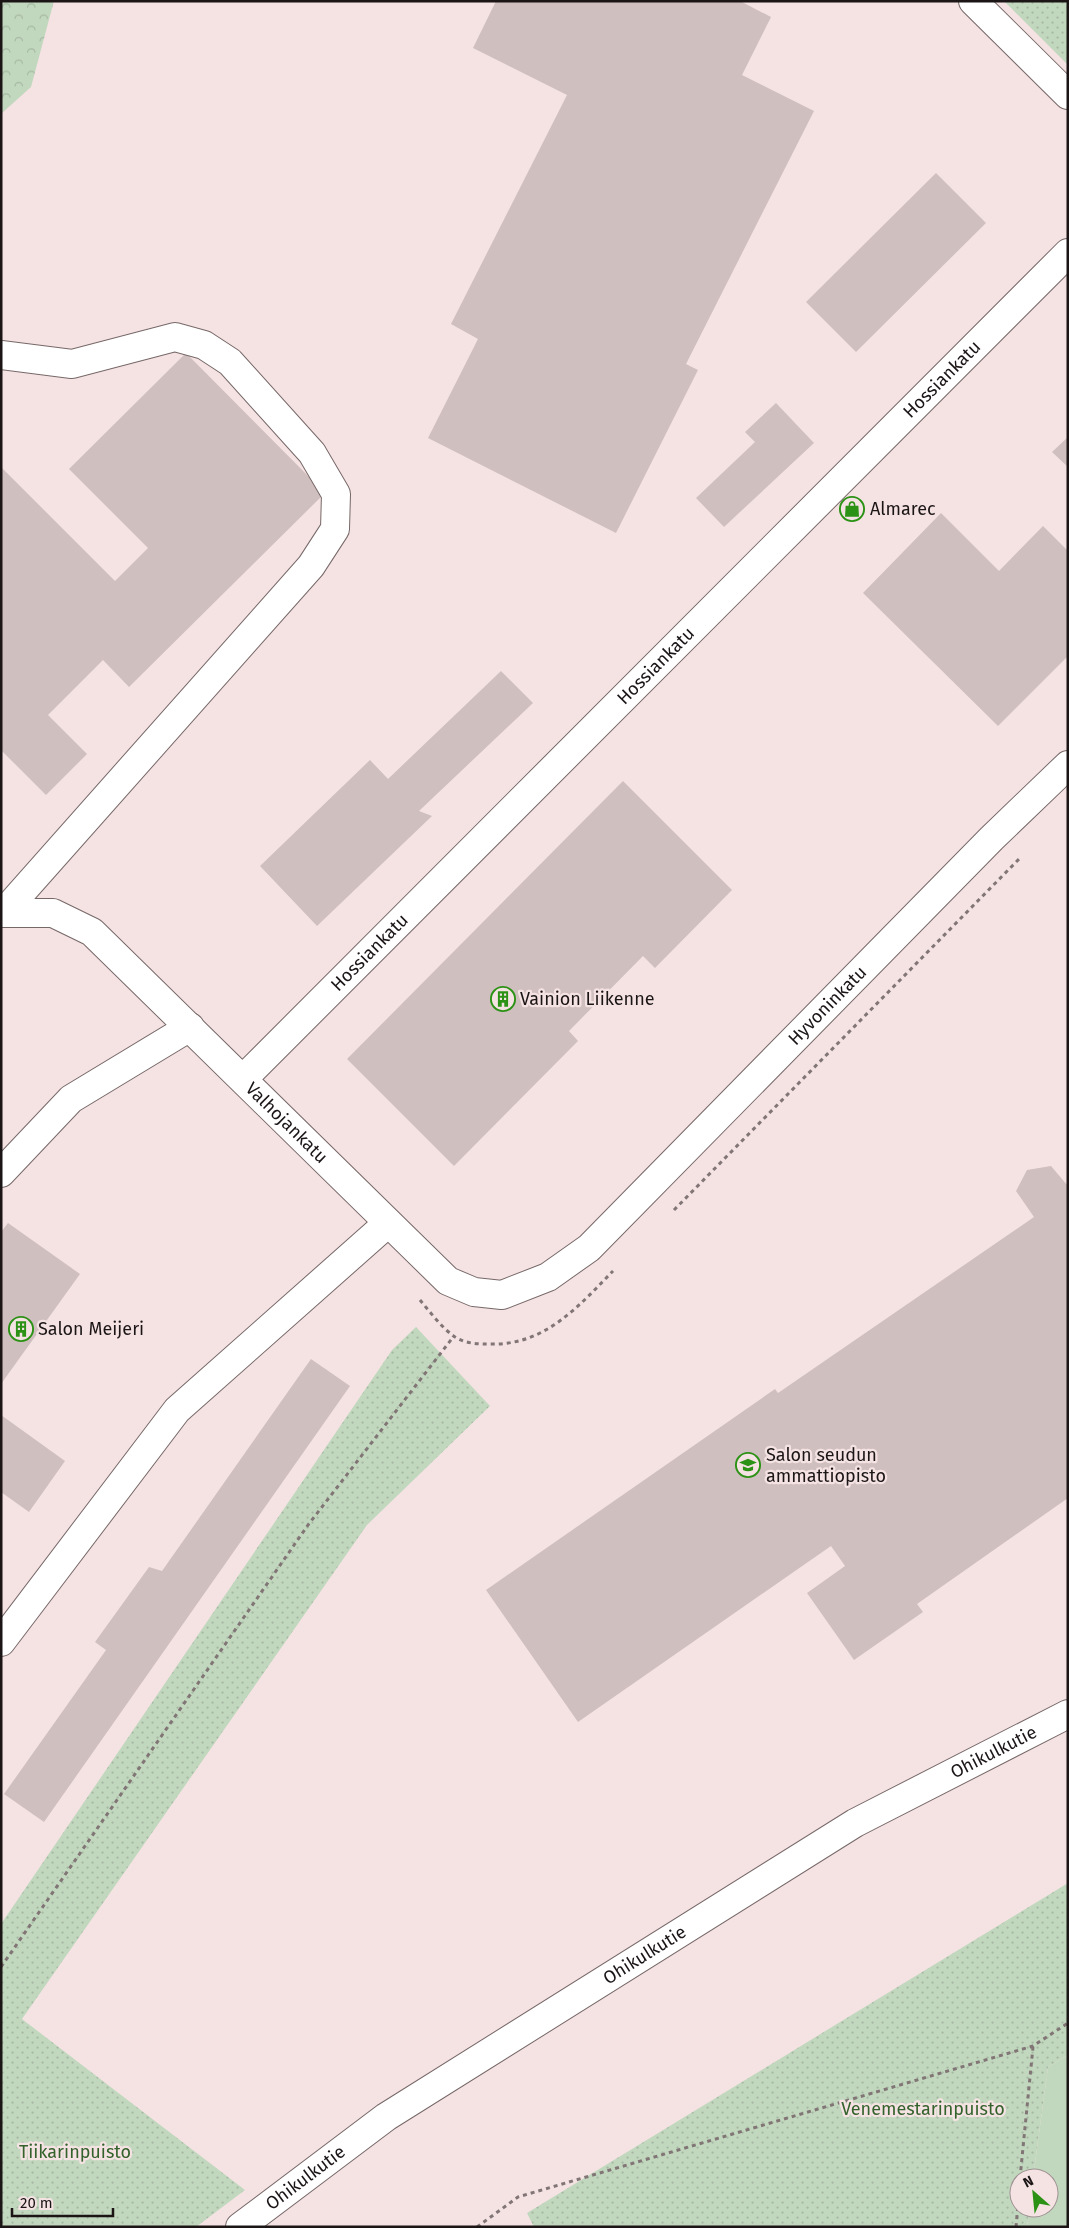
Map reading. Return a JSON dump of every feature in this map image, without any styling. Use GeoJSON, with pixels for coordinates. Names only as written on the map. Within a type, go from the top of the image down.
{"type":"FeatureCollection","features":[{"type":"Feature","properties":{"kind":"street"},"geometry":{"type":"LineString","coordinates":[[973,1],[1068,95]]}},
{"type":"Feature","properties":{"kind":"street","name":"Hossiankatu"},"geometry":{"type":"LineString","coordinates":[[243,1079],[1068,253]]}},
{"type":"Feature","properties":{"kind":"street"},"geometry":{"type":"LineString","coordinates":[[1,355],[72,364],[175,337],[204,345],[230,362],[312,453],[336,494],[335,529],[311,566],[2,907]]}},
{"type":"Feature","properties":{"kind":"street","name":"Hyvoninkatu"},"geometry":{"type":"LineString","coordinates":[[588,1248],[992,838],[1068,765]]}},
{"type":"Feature","properties":{"kind":"street","name":"Valhojankatu"},"geometry":{"type":"LineString","coordinates":[[2,907],[54,913],[92,932],[448,1281],[474,1292],[502,1295],[548,1278],[588,1248]]}},
{"type":"Feature","properties":{"kind":"street"},"geometry":{"type":"LineString","coordinates":[[1,1173],[71,1099],[190,1027]]}},
{"type":"Feature","properties":{"kind":"street"},"geometry":{"type":"LineString","coordinates":[[1,1642],[177,1410],[388,1223]]}},
{"type":"Feature","properties":{"kind":"street","name":"Ohikulkutie"},"geometry":{"type":"LineString","coordinates":[[240,2227],[386,2117],[855,1824],[1068,1714]]}},
{"type":"Feature","properties":{"kind":"path"},"geometry":{"type":"LineString","coordinates":[[668,1216],[1021,857]]}},
{"type":"Feature","properties":{"kind":"path"},"geometry":{"type":"LineString","coordinates":[[413,1293],[454,1336],[472,1344],[500,1345],[538,1336],[577,1308],[619,1266]]}},
{"type":"Feature","properties":{"kind":"path"},"geometry":{"type":"LineString","coordinates":[[1,1967],[308,1524],[454,1336]]}},
{"type":"Feature","properties":{"kind":"path"},"geometry":{"type":"LineString","coordinates":[[477,2227],[518,2197],[1033,2046],[1068,2023]]}},
{"type":"Feature","properties":{"kind":"path"},"geometry":{"type":"LineString","coordinates":[[1021,2168],[1033,2046]]}},
{"type":"Feature","properties":{"kind":"green space"},"geometry":{"type":"Polygon","coordinates":[[[1,1],[54,1],[31,87],[1,114],[1,1]]]}},
{"type":"Feature","properties":{"kind":"green space"},"geometry":{"type":"Polygon","coordinates":[[[1004,1],[1068,1],[1068,65],[1004,1]]]}},
{"type":"Feature","properties":{"kind":"green space","name":"Tiikarinpuisto"},"geometry":{"type":"Polygon","coordinates":[[[416,1327],[490,1406],[367,1525],[22,2019],[245,2190],[196,2227],[1,2227],[1,1924],[392,1350],[416,1327]]]}},
{"type":"Feature","properties":{"kind":"green space","name":"Venemestarinpuisto"},"geometry":{"type":"Polygon","coordinates":[[[1068,1883],[1068,2055],[1048,2067],[1034,2168],[1009,2168],[1009,2218],[1028,2218],[1027,2227],[534,2227],[527,2213],[1068,1883]]]}},
{"type":"Feature","properties":{"kind":"green space"},"geometry":{"type":"Polygon","coordinates":[[[1068,2055],[1068,2227],[1027,2227],[1028,2218],[1059,2218],[1059,2168],[1034,2168],[1048,2067],[1068,2055]]]}},
{"type":"Feature","properties":{"kind":"building"},"geometry":{"type":"Polygon","coordinates":[[[496,1],[740,1],[771,17],[742,75],[814,111],[686,364],[698,370],[616,533],[428,438],[478,339],[451,324],[567,95],[473,48],[496,1]]]}},
{"type":"Feature","properties":{"kind":"building"},"geometry":{"type":"Polygon","coordinates":[[[936,173],[986,223],[856,352],[806,302],[936,173]]]}},
{"type":"Feature","properties":{"kind":"building"},"geometry":{"type":"Polygon","coordinates":[[[186,353],[325,493],[129,687],[103,660],[48,715],[87,754],[46,795],[1,750],[1,467],[115,581],[148,548],[69,469],[186,353]]]}},
{"type":"Feature","properties":{"kind":"building"},"geometry":{"type":"Polygon","coordinates":[[[776,403],[814,443],[724,527],[696,498],[755,442],[745,432],[776,403]]]}},
{"type":"Feature","properties":{"kind":"building"},"geometry":{"type":"Polygon","coordinates":[[[1068,437],[1068,467],[1052,452],[1068,437]]]}},
{"type":"Feature","properties":{"kind":"building"},"geometry":{"type":"Polygon","coordinates":[[[941,513],[999,571],[1043,526],[1068,551],[1068,656],[998,726],[863,593],[941,513]]]}},
{"type":"Feature","properties":{"kind":"building"},"geometry":{"type":"Polygon","coordinates":[[[501,671],[533,703],[419,811],[432,816],[317,926],[260,866],[370,760],[388,779],[501,671]]]}},
{"type":"Feature","properties":{"kind":"building","name":"Vainion Liikenne"},"geometry":{"type":"Polygon","coordinates":[[[623,781],[732,890],[655,968],[643,956],[569,1031],[578,1041],[454,1166],[347,1059],[623,781]]]}},
{"type":"Feature","properties":{"kind":"building"},"geometry":{"type":"Polygon","coordinates":[[[1051,1166],[1068,1186],[1068,1498],[917,1604],[923,1612],[854,1660],[807,1593],[845,1566],[831,1546],[578,1722],[486,1590],[775,1389],[778,1393],[1034,1217],[1016,1191],[1027,1170],[1051,1166]]]}},
{"type":"Feature","properties":{"kind":"building","name":"Salon Meijeri"},"geometry":{"type":"Polygon","coordinates":[[[8,1223],[80,1274],[1,1384],[1,1232],[8,1223]]]}},
{"type":"Feature","properties":{"kind":"building"},"geometry":{"type":"Polygon","coordinates":[[[311,1359],[350,1386],[44,1822],[4,1794],[106,1650],[95,1642],[149,1567],[162,1571],[311,1359]]]}},
{"type":"Feature","properties":{"kind":"building"},"geometry":{"type":"Polygon","coordinates":[[[1,1415],[65,1461],[29,1512],[1,1492],[1,1415]]]}},
{"type":"Feature","properties":{"kind":"place","name":"Almarec"},"geometry":{"type":"Point","coordinates":[852,509]}},
{"type":"Feature","properties":{"kind":"place","name":"Vainion Liikenne"},"geometry":{"type":"Point","coordinates":[503,999]}},
{"type":"Feature","properties":{"kind":"place","name":"Salon Meijeri"},"geometry":{"type":"Point","coordinates":[21,1329]}},
{"type":"Feature","properties":{"kind":"place","name":"Salon seudun ammattiopisto"},"geometry":{"type":"Point","coordinates":[748,1465]}}]}
